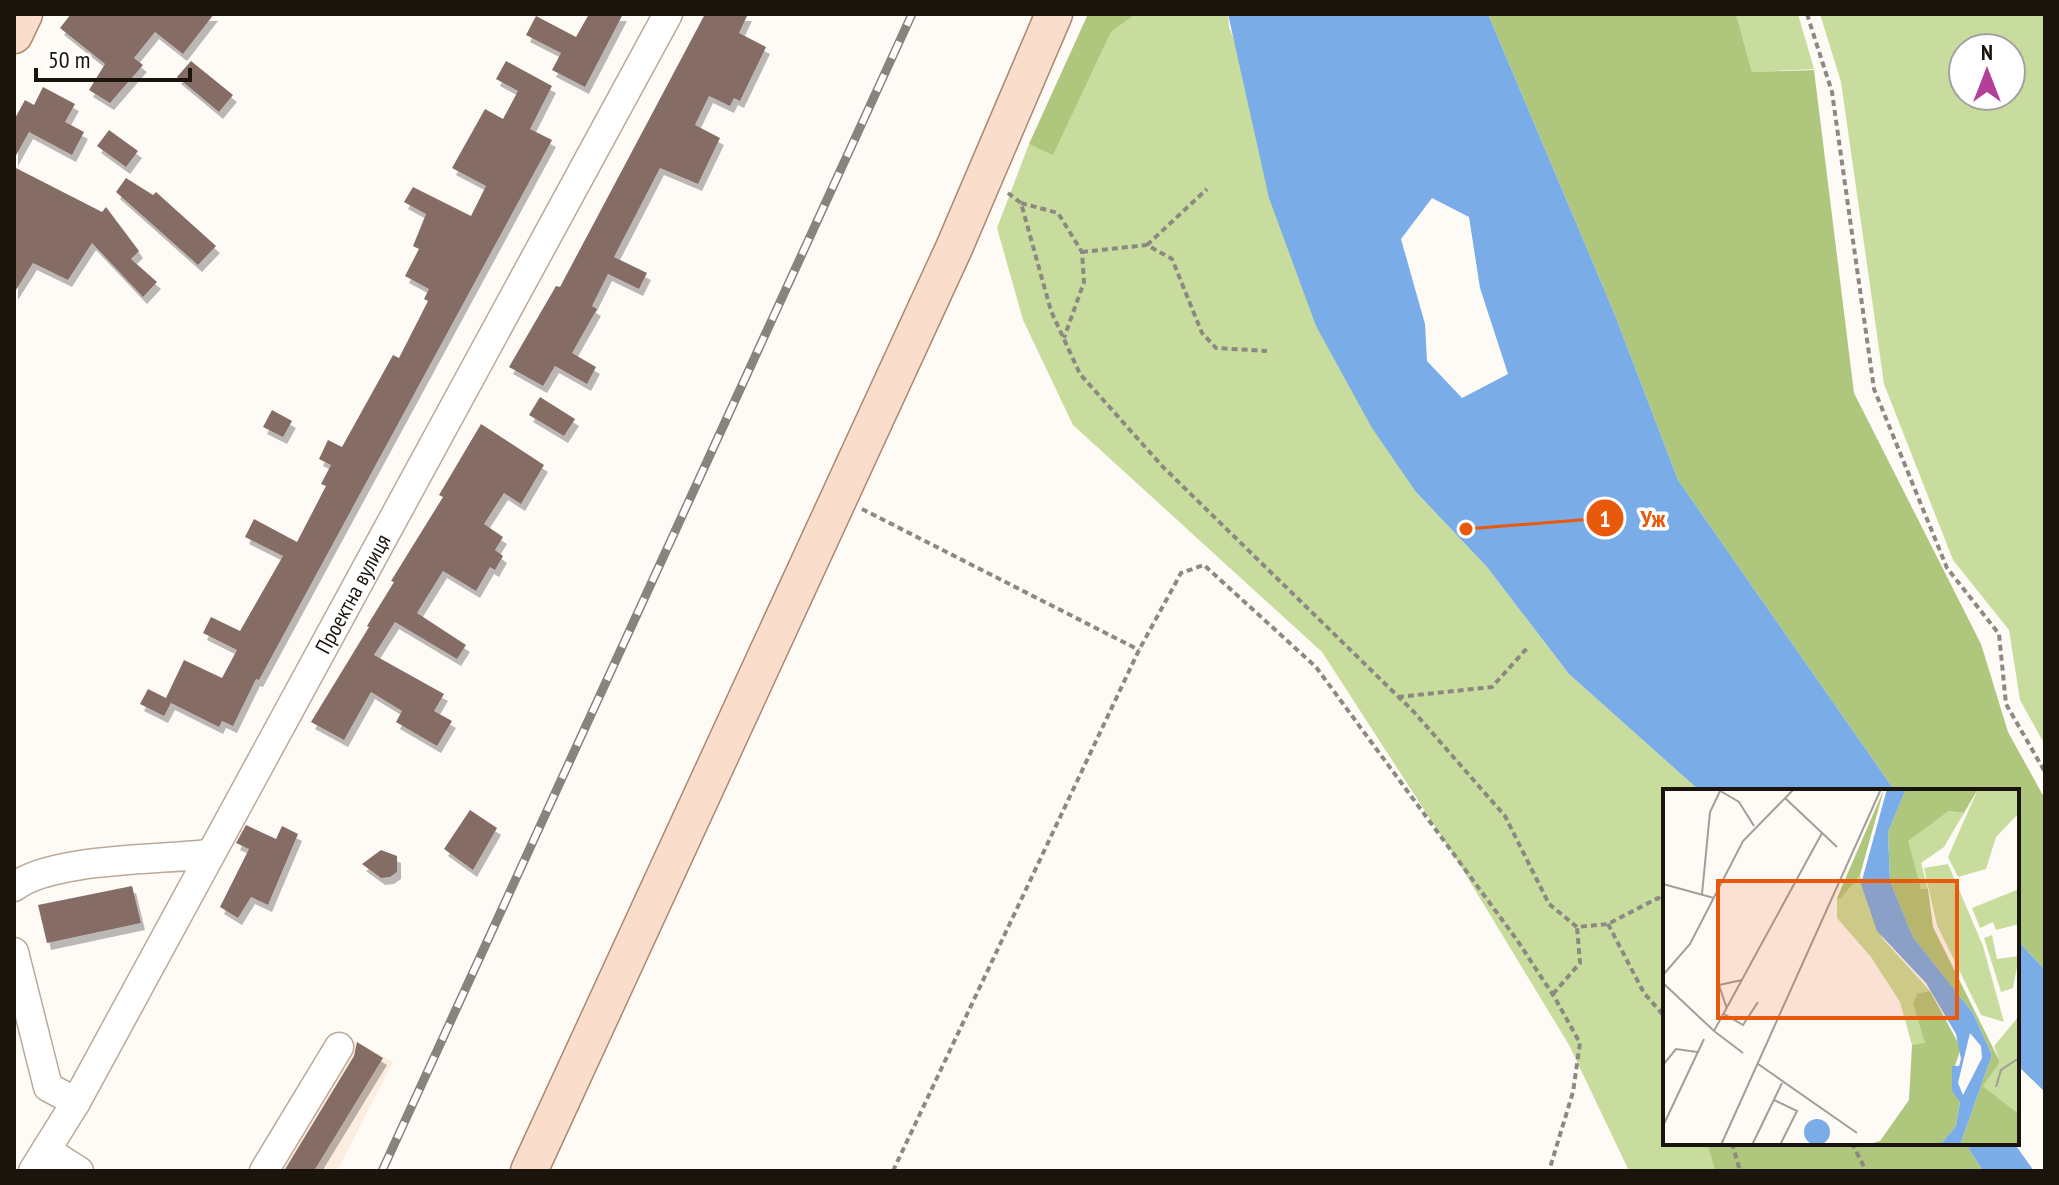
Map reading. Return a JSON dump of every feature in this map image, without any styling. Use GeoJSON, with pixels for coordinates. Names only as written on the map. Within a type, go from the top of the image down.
{"type":"FeatureCollection","features":[{"type":"Feature","properties":{"kind":"main road"},"geometry":{"type":"LineString","coordinates":[[14,35],[24,14]]}},
{"type":"Feature","properties":{"kind":"main road"},"geometry":{"type":"LineString","coordinates":[[529,1171],[839,497],[1054,14]]}},
{"type":"Feature","properties":{"kind":"street","name":"Проектна вулиця"},"geometry":{"type":"LineString","coordinates":[[39,1161],[76,1102],[668,14]]}},
{"type":"Feature","properties":{"kind":"street"},"geometry":{"type":"LineString","coordinates":[[14,887],[28,876],[56,869],[209,854]]}},
{"type":"Feature","properties":{"kind":"street"},"geometry":{"type":"LineString","coordinates":[[14,952],[48,1087],[76,1102]]}},
{"type":"Feature","properties":{"kind":"street"},"geometry":{"type":"LineString","coordinates":[[264,1171],[339,1047]]}},
{"type":"Feature","properties":{"kind":"street"},"geometry":{"type":"LineString","coordinates":[[39,1161],[79,1171]]}},
{"type":"Feature","properties":{"kind":"path"},"geometry":{"type":"LineString","coordinates":[[1807,14],[1832,92],[1874,389],[1947,568],[1999,634],[2006,704],[2045,772]]}},
{"type":"Feature","properties":{"kind":"path"},"geometry":{"type":"LineString","coordinates":[[984,175],[1021,203],[1058,213],[1082,252],[1084,282],[1064,339]]}},
{"type":"Feature","properties":{"kind":"path"},"geometry":{"type":"LineString","coordinates":[[1147,245],[1207,189]]}},
{"type":"Feature","properties":{"kind":"path"},"geometry":{"type":"LineString","coordinates":[[1021,203],[1051,311],[1080,374],[1163,467],[1398,697],[1505,816],[1549,904],[1577,927],[1608,924],[1658,898],[1663,900]]}},
{"type":"Feature","properties":{"kind":"path"},"geometry":{"type":"LineString","coordinates":[[1082,252],[1147,245],[1172,259],[1202,333],[1216,348],[1267,351]]}},
{"type":"Feature","properties":{"kind":"path"},"geometry":{"type":"LineString","coordinates":[[839,497],[1139,650]]}},
{"type":"Feature","properties":{"kind":"path"},"geometry":{"type":"LineString","coordinates":[[893,1171],[1139,650],[1181,573],[1204,565],[1316,667],[1517,940],[1553,994],[1580,1043],[1573,1092],[1549,1171]]}},
{"type":"Feature","properties":{"kind":"path"},"geometry":{"type":"LineString","coordinates":[[1398,697],[1492,687],[1529,646]]}},
{"type":"Feature","properties":{"kind":"path"},"geometry":{"type":"LineString","coordinates":[[1608,924],[1644,993],[1663,1015]]}},
{"type":"Feature","properties":{"kind":"path"},"geometry":{"type":"LineString","coordinates":[[1553,994],[1580,963],[1577,927]]}},
{"type":"Feature","properties":{"kind":"path"},"geometry":{"type":"LineString","coordinates":[[1733,1145],[1740,1171]]}},
{"type":"Feature","properties":{"kind":"path"},"geometry":{"type":"LineString","coordinates":[[1853,1145],[1866,1171]]}},
{"type":"Feature","properties":{"kind":"shaded area"},"geometry":{"type":"Polygon","coordinates":[[[351,1039],[393,1062],[337,1171],[269,1171],[351,1039]]]}},
{"type":"Feature","properties":{"kind":"green space"},"geometry":{"type":"Polygon","coordinates":[[[1088,14],[1136,14],[1111,32],[1053,155],[1029,144],[1088,14]]]}},
{"type":"Feature","properties":{"kind":"green space"},"geometry":{"type":"Polygon","coordinates":[[[1136,14],[1228,14],[1229,27],[1416,492],[1487,567],[1569,674],[1698,789],[1663,789],[1663,1145],[1708,1145],[1715,1171],[1629,1171],[1569,1045],[1458,862],[1322,652],[1073,425],[1023,320],[997,228],[1029,144],[1053,154],[1111,32],[1136,14]]]}},
{"type":"Feature","properties":{"kind":"green space"},"geometry":{"type":"Polygon","coordinates":[[[1488,14],[1736,14],[1752,72],[1814,70],[1854,393],[1981,644],[2008,732],[2045,799],[2045,970],[2019,942],[2019,789],[1894,789],[1678,480],[1615,315],[1488,14]]]}},
{"type":"Feature","properties":{"kind":"green space"},"geometry":{"type":"Polygon","coordinates":[[[1736,14],[1798,14],[1814,69],[1752,72],[1736,14]]]}},
{"type":"Feature","properties":{"kind":"green space"},"geometry":{"type":"Polygon","coordinates":[[[1820,14],[2045,14],[2045,745],[2020,700],[2009,630],[1953,560],[1884,384],[1841,82],[1820,14]]]}},
{"type":"Feature","properties":{"kind":"green space"},"geometry":{"type":"Polygon","coordinates":[[[1708,1145],[1966,1145],[1983,1171],[1715,1171],[1708,1145]]]}},
{"type":"Feature","properties":{"kind":"water"},"geometry":{"type":"Polygon","coordinates":[[[1228,14],[1488,14],[1615,315],[1678,480],[1894,789],[1698,789],[1569,674],[1487,567],[1416,492],[1372,428],[1316,326],[1269,198],[1228,14]],[[1432,198],[1401,239],[1425,324],[1427,361],[1462,398],[1508,374],[1480,288],[1469,217],[1432,198]]]}},
{"type":"Feature","properties":{"kind":"water"},"geometry":{"type":"Polygon","coordinates":[[[2019,942],[2045,970],[2045,1092],[2019,1067],[2019,942]]]}},
{"type":"Feature","properties":{"kind":"water"},"geometry":{"type":"Polygon","coordinates":[[[1966,1145],[2015,1145],[2034,1171],[1983,1171],[1966,1145]]]}},
{"type":"Feature","properties":{"kind":"building"},"geometry":{"type":"Polygon","coordinates":[[[71,14],[214,14],[183,54],[155,32],[134,58],[143,65],[110,103],[89,90],[105,64],[60,28],[71,14]]]}},
{"type":"Feature","properties":{"kind":"building"},"geometry":{"type":"Polygon","coordinates":[[[589,14],[623,14],[585,87],[552,70],[561,53],[526,35],[536,16],[576,37],[589,14]]]}},
{"type":"Feature","properties":{"kind":"building"},"geometry":{"type":"Polygon","coordinates":[[[705,14],[748,14],[739,33],[766,47],[740,101],[734,98],[730,106],[709,96],[695,125],[720,138],[698,184],[660,168],[614,257],[647,273],[639,289],[608,274],[592,306],[597,309],[572,353],[596,367],[587,384],[555,366],[543,386],[509,367],[556,286],[560,287],[705,14]]]}},
{"type":"Feature","properties":{"kind":"building"},"geometry":{"type":"Polygon","coordinates":[[[191,61],[233,95],[219,112],[177,77],[191,61]]]}},
{"type":"Feature","properties":{"kind":"building"},"geometry":{"type":"Polygon","coordinates":[[[506,61],[552,86],[530,129],[552,140],[233,726],[222,721],[219,727],[171,703],[164,716],[140,704],[148,689],[166,698],[184,660],[222,678],[237,650],[203,633],[211,617],[240,631],[283,556],[245,537],[254,519],[297,542],[326,486],[321,484],[331,465],[319,459],[328,440],[342,447],[393,355],[399,358],[428,301],[424,299],[429,289],[405,276],[419,249],[413,246],[426,214],[404,202],[413,187],[471,216],[486,186],[452,168],[485,109],[503,119],[518,91],[496,79],[506,61]]]}},
{"type":"Feature","properties":{"kind":"building"},"geometry":{"type":"Polygon","coordinates":[[[43,87],[75,104],[65,122],[84,132],[72,155],[29,132],[14,159],[14,120],[25,100],[34,105],[43,87]]]}},
{"type":"Feature","properties":{"kind":"building"},"geometry":{"type":"Polygon","coordinates":[[[109,130],[138,151],[126,167],[97,146],[109,130]]]}},
{"type":"Feature","properties":{"kind":"building"},"geometry":{"type":"Polygon","coordinates":[[[14,167],[102,212],[106,207],[139,251],[131,259],[157,282],[143,297],[92,243],[68,280],[33,263],[14,293],[14,167]]]}},
{"type":"Feature","properties":{"kind":"building"},"geometry":{"type":"Polygon","coordinates":[[[126,178],[153,195],[156,192],[216,246],[198,265],[116,192],[126,178]]]}},
{"type":"Feature","properties":{"kind":"building"},"geometry":{"type":"Polygon","coordinates":[[[540,397],[575,419],[564,436],[529,415],[540,397]]]}},
{"type":"Feature","properties":{"kind":"building"},"geometry":{"type":"Polygon","coordinates":[[[272,410],[292,421],[283,437],[263,427],[272,410]]]}},
{"type":"Feature","properties":{"kind":"building"},"geometry":{"type":"Polygon","coordinates":[[[481,424],[544,465],[521,504],[504,493],[484,524],[503,537],[495,550],[503,556],[495,570],[490,567],[476,591],[443,571],[417,613],[466,645],[457,659],[395,622],[374,655],[444,694],[434,711],[452,721],[437,746],[396,722],[402,711],[371,692],[344,740],[311,722],[369,627],[394,582],[391,581],[443,497],[439,495],[481,424]]]}},
{"type":"Feature","properties":{"kind":"building"},"geometry":{"type":"Polygon","coordinates":[[[470,810],[497,828],[473,870],[444,849],[470,810]]]}},
{"type":"Feature","properties":{"kind":"building"},"geometry":{"type":"Polygon","coordinates":[[[246,825],[276,839],[282,826],[298,834],[268,905],[251,897],[238,918],[220,907],[249,849],[236,843],[246,825]]]}},
{"type":"Feature","properties":{"kind":"building"},"geometry":{"type":"Polygon","coordinates":[[[381,850],[397,856],[397,872],[390,877],[381,878],[362,864],[381,850]]]}},
{"type":"Feature","properties":{"kind":"building"},"geometry":{"type":"Polygon","coordinates":[[[132,886],[141,923],[47,943],[38,905],[132,886]]]}},
{"type":"Feature","properties":{"kind":"building"},"geometry":{"type":"Polygon","coordinates":[[[357,1042],[383,1058],[314,1171],[284,1171],[354,1056],[357,1042]]]}},
{"type":"Feature","properties":{"kind":"railway"},"geometry":{"type":"LineString","coordinates":[[382,1171],[912,14]]}},
{"type":"Feature","properties":{"kind":"place","name":"Уж"},"geometry":{"type":"Point","coordinates":[1466,529]}}]}
